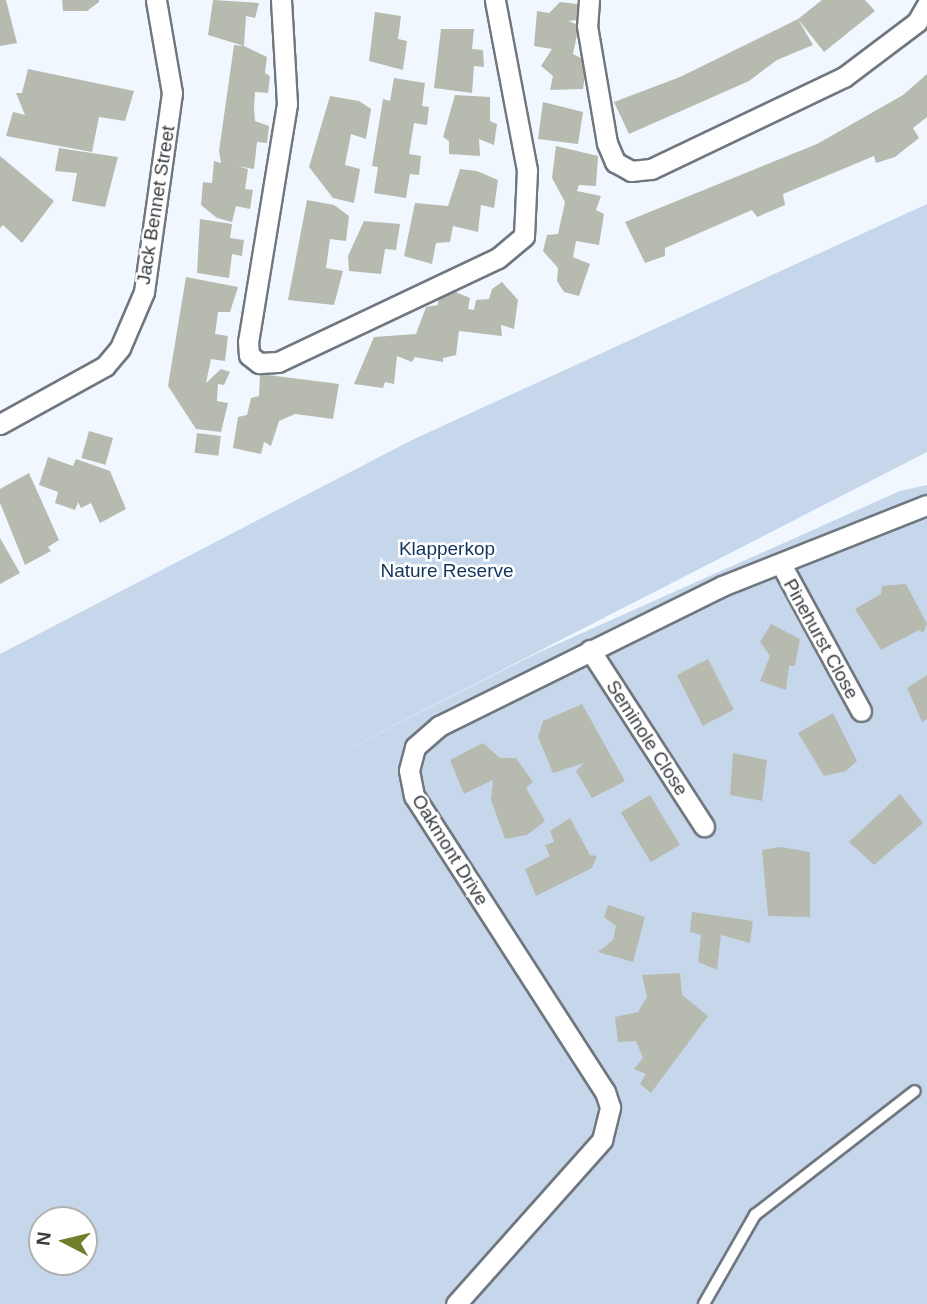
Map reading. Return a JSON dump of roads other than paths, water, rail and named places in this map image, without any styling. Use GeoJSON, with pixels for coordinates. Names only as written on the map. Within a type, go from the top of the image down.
{"type":"FeatureCollection","features":[{"type":"Feature","properties":{"kind":"street","name":"Jack Bennet Street"},"geometry":{"type":"LineString","coordinates":[[0,424],[105,366],[120,348],[144,292],[172,93],[156,0]]}},
{"type":"Feature","properties":{"kind":"street"},"geometry":{"type":"LineString","coordinates":[[281,0],[286,104],[248,341],[249,355],[259,363],[278,362],[498,258],[524,236],[527,170],[495,0]]}},
{"type":"Feature","properties":{"kind":"street"},"geometry":{"type":"LineString","coordinates":[[589,0],[587,26],[607,143],[615,162],[631,171],[651,169],[844,77],[917,22],[927,5]]}},
{"type":"Feature","properties":{"kind":"street","name":"Oakmont Drive"},"geometry":{"type":"LineString","coordinates":[[456,1304],[603,1140],[610,1107],[605,1092],[414,796],[410,760],[429,732],[590,650],[722,586],[782,566],[880,520],[927,505]]}},
{"type":"Feature","properties":{"kind":"street","name":"Pinehurst Close"},"geometry":{"type":"LineString","coordinates":[[782,566],[861,711]]}},
{"type":"Feature","properties":{"kind":"street","name":"Seminole Close"},"geometry":{"type":"LineString","coordinates":[[590,650],[704,827]]}},
{"type":"Feature","properties":{"kind":"lane"},"geometry":{"type":"LineString","coordinates":[[704,1304],[755,1215],[915,1091]]}},
{"type":"Feature","properties":{"kind":"park label","name":"Klapperkop Nature Reserve"},"geometry":{"type":"Point","coordinates":[447,560]}}]}
